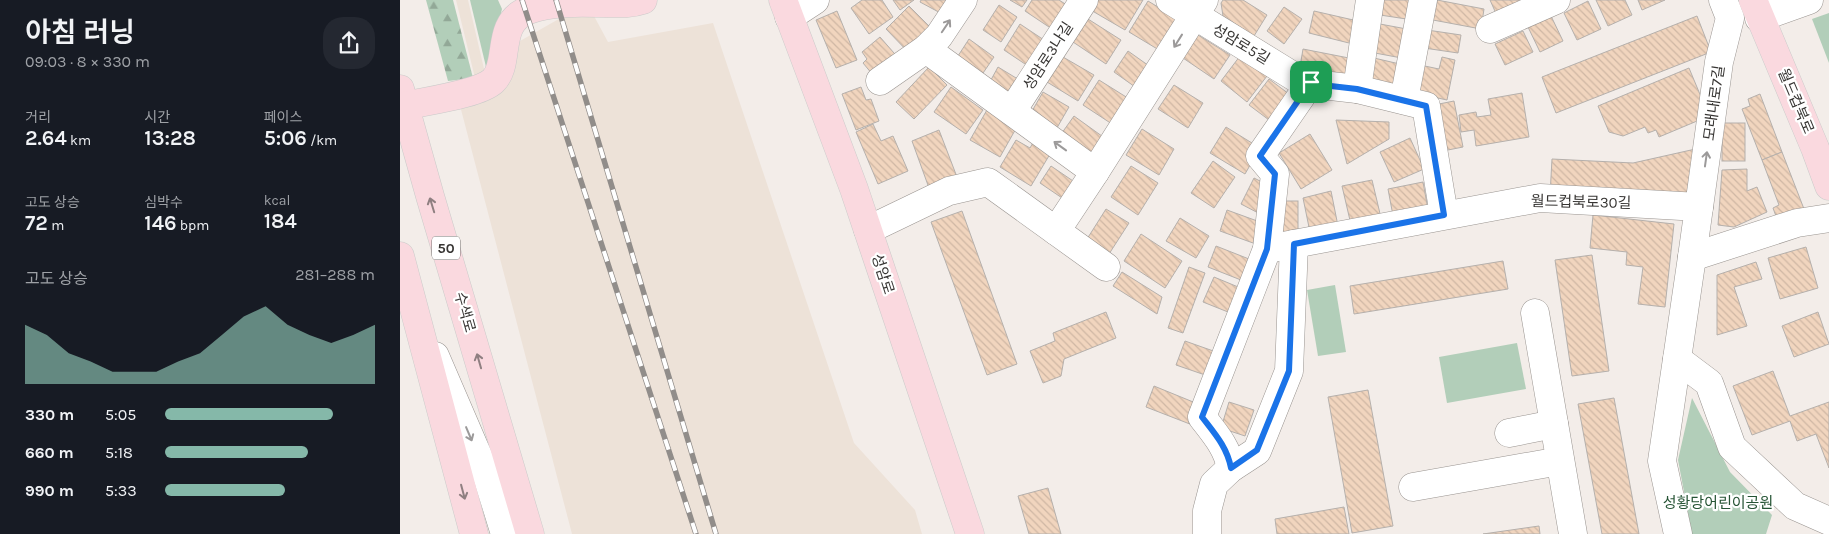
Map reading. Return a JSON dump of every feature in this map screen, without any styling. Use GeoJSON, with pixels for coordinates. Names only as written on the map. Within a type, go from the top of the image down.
{"type":"FeatureCollection","features":[{"type":"Feature","properties":{"kind":"main road"},"geometry":{"type":"LineString","coordinates":[[403,98],[483,88],[494,80],[500,68],[508,29],[526,11],[557,4],[597,2],[631,4],[643,0]]}},
{"type":"Feature","properties":{"kind":"main road","name":"성암로"},"geometry":{"type":"LineString","coordinates":[[786,9],[854,189],[970,534]]}},
{"type":"Feature","properties":{"kind":"main road","name":"월드컵북로"},"geometry":{"type":"LineString","coordinates":[[1756,9],[1808,131],[1829,186]]}},
{"type":"Feature","properties":{"kind":"main road","name":"수색로"},"geometry":{"type":"LineString","coordinates":[[403,98],[530,534]]}},
{"type":"Feature","properties":{"kind":"main road"},"geometry":{"type":"LineString","coordinates":[[400,256],[474,534]]}},
{"type":"Feature","properties":{"kind":"street","name":"성암로"},"geometry":{"type":"LineString","coordinates":[[786,9],[815,0]]}},
{"type":"Feature","properties":{"kind":"street"},"geometry":{"type":"LineString","coordinates":[[880,81],[926,49],[940,36],[963,0]]}},
{"type":"Feature","properties":{"kind":"street","name":"성암로3나길"},"geometry":{"type":"LineString","coordinates":[[1012,111],[1084,0]]}},
{"type":"Feature","properties":{"kind":"street","name":"성암로5길"},"geometry":{"type":"LineString","coordinates":[[1170,0],[1199,8],[1298,79],[1322,85],[1357,89],[1426,106],[1444,215]]}},
{"type":"Feature","properties":{"kind":"street"},"geometry":{"type":"LineString","coordinates":[[1357,89],[1370,0]]}},
{"type":"Feature","properties":{"kind":"street"},"geometry":{"type":"LineString","coordinates":[[1404,100],[1423,0]]}},
{"type":"Feature","properties":{"kind":"street"},"geometry":{"type":"LineString","coordinates":[[1490,29],[1556,0]]}},
{"type":"Feature","properties":{"kind":"street","name":"모래내로7길"},"geometry":{"type":"LineString","coordinates":[[1699,207],[1719,62],[1730,18],[1723,0]]}},
{"type":"Feature","properties":{"kind":"street","name":"월드컵북로"},"geometry":{"type":"LineString","coordinates":[[1756,9],[1809,0]]}},
{"type":"Feature","properties":{"kind":"street"},"geometry":{"type":"LineString","coordinates":[[1056,231],[1199,8]]}},
{"type":"Feature","properties":{"kind":"street"},"geometry":{"type":"LineString","coordinates":[[926,49],[1095,172]]}},
{"type":"Feature","properties":{"kind":"street"},"geometry":{"type":"LineString","coordinates":[[1231,468],[1229,456],[1222,443],[1202,417],[1267,249],[1275,174],[1260,156],[1311,82]]}},
{"type":"Feature","properties":{"kind":"street"},"geometry":{"type":"LineString","coordinates":[[868,230],[949,191],[988,182],[1106,267]]}},
{"type":"Feature","properties":{"kind":"street","name":"월드컵북로30길"},"geometry":{"type":"LineString","coordinates":[[1267,249],[1540,198],[1699,207]]}},
{"type":"Feature","properties":{"kind":"street"},"geometry":{"type":"LineString","coordinates":[[1678,534],[1662,461],[1699,207]]}},
{"type":"Feature","properties":{"kind":"street"},"geometry":{"type":"LineString","coordinates":[[1692,257],[1797,223],[1829,218]]}},
{"type":"Feature","properties":{"kind":"street"},"geometry":{"type":"LineString","coordinates":[[1207,534],[1207,510],[1214,484],[1231,468],[1257,450],[1289,371],[1294,244]]}},
{"type":"Feature","properties":{"kind":"street"},"geometry":{"type":"LineString","coordinates":[[415,309],[488,479],[505,534]]}},
{"type":"Feature","properties":{"kind":"street"},"geometry":{"type":"LineString","coordinates":[[1535,313],[1573,534]]}},
{"type":"Feature","properties":{"kind":"street"},"geometry":{"type":"LineString","coordinates":[[1676,359],[1709,383],[1732,447],[1796,506],[1829,521]]}},
{"type":"Feature","properties":{"kind":"street"},"geometry":{"type":"LineString","coordinates":[[1509,433],[1554,424]]}},
{"type":"Feature","properties":{"kind":"street"},"geometry":{"type":"LineString","coordinates":[[1413,487],[1560,461]]}},
{"type":"Feature","properties":{"kind":"shaded area"},"geometry":{"type":"Polygon","coordinates":[[[456,0],[468,0],[485,73],[520,41],[587,3],[608,42],[713,23],[854,443],[915,510],[922,534],[572,534],[458,98],[475,78],[456,0]]]}},
{"type":"Feature","properties":{"kind":"green space"},"geometry":{"type":"Polygon","coordinates":[[[426,0],[453,0],[473,78],[448,81],[426,0]]]}},
{"type":"Feature","properties":{"kind":"green space"},"geometry":{"type":"Polygon","coordinates":[[[470,0],[498,0],[502,9],[487,71],[470,0]]]}},
{"type":"Feature","properties":{"kind":"green space"},"geometry":{"type":"Polygon","coordinates":[[[1829,13],[1829,63],[1812,19],[1829,13]]]}},
{"type":"Feature","properties":{"kind":"green space"},"geometry":{"type":"Polygon","coordinates":[[[1335,285],[1346,352],[1318,356],[1307,290],[1335,285]]]}},
{"type":"Feature","properties":{"kind":"green space"},"geometry":{"type":"Polygon","coordinates":[[[1517,343],[1526,389],[1447,403],[1439,357],[1517,343]]]}},
{"type":"Feature","properties":{"kind":"green space","name":"성황당어린이공원"},"geometry":{"type":"Polygon","coordinates":[[[1692,398],[1730,472],[1772,515],[1766,534],[1692,534],[1678,460],[1692,398]]]}},
{"type":"Feature","properties":{"kind":"building"},"geometry":{"type":"Polygon","coordinates":[[[862,0],[882,0],[893,17],[869,34],[851,8],[862,0]]]}},
{"type":"Feature","properties":{"kind":"building"},"geometry":{"type":"Polygon","coordinates":[[[893,0],[914,0],[900,10],[893,0]]]}},
{"type":"Feature","properties":{"kind":"building"},"geometry":{"type":"Polygon","coordinates":[[[921,0],[955,0],[946,16],[920,2],[921,0]]]}},
{"type":"Feature","properties":{"kind":"building"},"geometry":{"type":"Polygon","coordinates":[[[1010,0],[1027,0],[1022,7],[1010,0]]]}},
{"type":"Feature","properties":{"kind":"building"},"geometry":{"type":"Polygon","coordinates":[[[1032,0],[1059,0],[1070,7],[1055,31],[1025,11],[1032,0]]]}},
{"type":"Feature","properties":{"kind":"building"},"geometry":{"type":"Polygon","coordinates":[[[1094,0],[1143,0],[1125,30],[1089,9],[1094,0]]]}},
{"type":"Feature","properties":{"kind":"building"},"geometry":{"type":"Polygon","coordinates":[[[1223,0],[1243,0],[1267,15],[1254,36],[1223,16],[1221,3],[1223,0]]]}},
{"type":"Feature","properties":{"kind":"building"},"geometry":{"type":"Polygon","coordinates":[[[1383,0],[1416,0],[1413,20],[1380,15],[1383,0]]]}},
{"type":"Feature","properties":{"kind":"building"},"geometry":{"type":"Polygon","coordinates":[[[1437,0],[1484,9],[1481,29],[1433,20],[1437,0]]]}},
{"type":"Feature","properties":{"kind":"building"},"geometry":{"type":"Polygon","coordinates":[[[1490,0],[1528,0],[1498,18],[1490,0]]]}},
{"type":"Feature","properties":{"kind":"building"},"geometry":{"type":"Polygon","coordinates":[[[1596,0],[1625,0],[1632,15],[1608,26],[1596,0]]]}},
{"type":"Feature","properties":{"kind":"building"},"geometry":{"type":"Polygon","coordinates":[[[1638,0],[1665,0],[1642,10],[1638,0]]]}},
{"type":"Feature","properties":{"kind":"building"},"geometry":{"type":"Polygon","coordinates":[[[1148,1],[1178,19],[1159,50],[1129,32],[1148,1]]]}},
{"type":"Feature","properties":{"kind":"building"},"geometry":{"type":"Polygon","coordinates":[[[1588,1],[1601,29],[1577,40],[1564,13],[1588,1]]]}},
{"type":"Feature","properties":{"kind":"building"},"geometry":{"type":"Polygon","coordinates":[[[999,5],[1017,17],[1001,42],[983,30],[999,5]]]}},
{"type":"Feature","properties":{"kind":"building"},"geometry":{"type":"Polygon","coordinates":[[[909,6],[934,31],[911,55],[886,29],[909,6]]]}},
{"type":"Feature","properties":{"kind":"building"},"geometry":{"type":"Polygon","coordinates":[[[1284,7],[1302,19],[1284,44],[1267,31],[1284,7]]]}},
{"type":"Feature","properties":{"kind":"building"},"geometry":{"type":"Polygon","coordinates":[[[837,11],[857,60],[836,68],[816,20],[837,11]]]}},
{"type":"Feature","properties":{"kind":"building"},"geometry":{"type":"Polygon","coordinates":[[[1314,11],[1362,22],[1357,45],[1309,33],[1314,11]]]}},
{"type":"Feature","properties":{"kind":"building"},"geometry":{"type":"Polygon","coordinates":[[[1551,16],[1563,41],[1540,52],[1528,27],[1551,16]]]}},
{"type":"Feature","properties":{"kind":"building"},"geometry":{"type":"Polygon","coordinates":[[[1697,16],[1711,52],[1556,113],[1542,77],[1697,16]]]}},
{"type":"Feature","properties":{"kind":"building"},"geometry":{"type":"Polygon","coordinates":[[[1088,19],[1121,40],[1106,64],[1073,42],[1088,19]]]}},
{"type":"Feature","properties":{"kind":"building"},"geometry":{"type":"Polygon","coordinates":[[[1020,24],[1047,42],[1031,68],[1004,50],[1020,24]]]}},
{"type":"Feature","properties":{"kind":"building"},"geometry":{"type":"Polygon","coordinates":[[[1380,24],[1412,30],[1407,59],[1375,53],[1380,24]]]}},
{"type":"Feature","properties":{"kind":"building"},"geometry":{"type":"Polygon","coordinates":[[[1427,30],[1461,35],[1458,53],[1424,48],[1427,30]]]}},
{"type":"Feature","properties":{"kind":"building"},"geometry":{"type":"Polygon","coordinates":[[[1523,31],[1533,52],[1505,65],[1495,44],[1523,31]]]}},
{"type":"Feature","properties":{"kind":"building"},"geometry":{"type":"Polygon","coordinates":[[[1198,35],[1230,55],[1214,79],[1183,58],[1198,35]]]}},
{"type":"Feature","properties":{"kind":"building"},"geometry":{"type":"Polygon","coordinates":[[[880,37],[901,61],[878,81],[863,63],[867,59],[862,52],[880,37]]]}},
{"type":"Feature","properties":{"kind":"building"},"geometry":{"type":"Polygon","coordinates":[[[969,39],[994,57],[981,76],[956,59],[969,39]]]}},
{"type":"Feature","properties":{"kind":"building"},"geometry":{"type":"Polygon","coordinates":[[[1303,49],[1354,59],[1350,83],[1299,73],[1303,49]]]}},
{"type":"Feature","properties":{"kind":"building"},"geometry":{"type":"Polygon","coordinates":[[[1128,51],[1152,68],[1138,89],[1114,72],[1128,51]]]}},
{"type":"Feature","properties":{"kind":"building"},"geometry":{"type":"Polygon","coordinates":[[[1240,56],[1267,76],[1247,102],[1221,81],[1240,56]]]}},
{"type":"Feature","properties":{"kind":"building"},"geometry":{"type":"Polygon","coordinates":[[[1063,57],[1094,75],[1078,101],[1047,82],[1063,57]]]}},
{"type":"Feature","properties":{"kind":"building"},"geometry":{"type":"Polygon","coordinates":[[[1442,57],[1455,60],[1447,100],[1415,93],[1420,65],[1439,69],[1442,57]]]}},
{"type":"Feature","properties":{"kind":"building"},"geometry":{"type":"Polygon","coordinates":[[[1374,58],[1404,65],[1398,91],[1368,84],[1374,58]]]}},
{"type":"Feature","properties":{"kind":"building"},"geometry":{"type":"Polygon","coordinates":[[[929,67],[947,85],[914,119],[896,102],[929,67]]]}},
{"type":"Feature","properties":{"kind":"building"},"geometry":{"type":"Polygon","coordinates":[[[998,67],[1026,84],[1013,105],[986,89],[998,67]]]}},
{"type":"Feature","properties":{"kind":"building"},"geometry":{"type":"Polygon","coordinates":[[[1689,68],[1709,116],[1659,137],[1656,130],[1648,133],[1645,127],[1623,136],[1609,132],[1598,106],[1689,68]]]}},
{"type":"Feature","properties":{"kind":"building"},"geometry":{"type":"Polygon","coordinates":[[[1269,79],[1297,100],[1277,126],[1249,105],[1269,79]]]}},
{"type":"Feature","properties":{"kind":"building"},"geometry":{"type":"Polygon","coordinates":[[[1099,80],[1131,100],[1115,126],[1083,105],[1099,80]]]}},
{"type":"Feature","properties":{"kind":"building"},"geometry":{"type":"Polygon","coordinates":[[[1174,85],[1203,103],[1188,128],[1158,109],[1174,85]]]}},
{"type":"Feature","properties":{"kind":"building"},"geometry":{"type":"Polygon","coordinates":[[[861,87],[866,100],[871,99],[879,121],[856,130],[842,94],[861,87]]]}},
{"type":"Feature","properties":{"kind":"building"},"geometry":{"type":"Polygon","coordinates":[[[951,87],[983,110],[966,134],[934,112],[951,87]]]}},
{"type":"Feature","properties":{"kind":"building"},"geometry":{"type":"Polygon","coordinates":[[[1043,92],[1069,107],[1054,133],[1028,118],[1043,92]]]}},
{"type":"Feature","properties":{"kind":"building"},"geometry":{"type":"Polygon","coordinates":[[[1522,93],[1529,137],[1476,146],[1474,130],[1461,132],[1459,115],[1476,112],[1477,117],[1491,115],[1488,99],[1522,93]]]}},
{"type":"Feature","properties":{"kind":"building"},"geometry":{"type":"Polygon","coordinates":[[[1760,94],[1782,152],[1762,160],[1742,109],[1750,106],[1748,99],[1760,94]]]}},
{"type":"Feature","properties":{"kind":"building"},"geometry":{"type":"Polygon","coordinates":[[[1454,101],[1463,147],[1438,152],[1429,106],[1454,101]]]}},
{"type":"Feature","properties":{"kind":"building"},"geometry":{"type":"Polygon","coordinates":[[[988,108],[1018,125],[1000,157],[970,140],[988,108]]]}},
{"type":"Feature","properties":{"kind":"building"},"geometry":{"type":"Polygon","coordinates":[[[1074,116],[1106,139],[1092,160],[1059,137],[1074,116]]]}},
{"type":"Feature","properties":{"kind":"building"},"geometry":{"type":"Polygon","coordinates":[[[1336,120],[1389,122],[1389,139],[1347,164],[1336,120]]]}},
{"type":"Feature","properties":{"kind":"building"},"geometry":{"type":"Polygon","coordinates":[[[1722,123],[1745,123],[1745,161],[1722,161],[1722,123]]]}},
{"type":"Feature","properties":{"kind":"building"},"geometry":{"type":"Polygon","coordinates":[[[873,124],[881,141],[893,136],[908,171],[878,184],[856,132],[873,124]]]}},
{"type":"Feature","properties":{"kind":"building"},"geometry":{"type":"Polygon","coordinates":[[[1226,127],[1260,148],[1245,174],[1210,153],[1226,127]]]}},
{"type":"Feature","properties":{"kind":"building"},"geometry":{"type":"Polygon","coordinates":[[[1142,129],[1174,149],[1159,175],[1126,155],[1142,129]]]}},
{"type":"Feature","properties":{"kind":"building"},"geometry":{"type":"Polygon","coordinates":[[[939,130],[957,177],[929,188],[912,141],[939,130]]]}},
{"type":"Feature","properties":{"kind":"building"},"geometry":{"type":"Polygon","coordinates":[[[1310,134],[1332,170],[1301,189],[1279,153],[1310,134]]]}},
{"type":"Feature","properties":{"kind":"building"},"geometry":{"type":"Polygon","coordinates":[[[1410,138],[1424,169],[1394,182],[1380,152],[1410,138]]]}},
{"type":"Feature","properties":{"kind":"building"},"geometry":{"type":"Polygon","coordinates":[[[1035,139],[1053,149],[1031,186],[1000,167],[1016,140],[1030,148],[1035,139]]]}},
{"type":"Feature","properties":{"kind":"building"},"geometry":{"type":"Polygon","coordinates":[[[1700,148],[1693,203],[1550,195],[1552,159],[1633,163],[1700,148]]]}},
{"type":"Feature","properties":{"kind":"building"},"geometry":{"type":"Polygon","coordinates":[[[1782,152],[1804,209],[1777,219],[1773,208],[1779,205],[1762,160],[1782,152]]]}},
{"type":"Feature","properties":{"kind":"building"},"geometry":{"type":"Polygon","coordinates":[[[1213,161],[1235,177],[1214,208],[1191,193],[1213,161]]]}},
{"type":"Feature","properties":{"kind":"building"},"geometry":{"type":"Polygon","coordinates":[[[1051,166],[1076,183],[1065,200],[1040,183],[1051,166]]]}},
{"type":"Feature","properties":{"kind":"building"},"geometry":{"type":"Polygon","coordinates":[[[1131,166],[1158,183],[1138,215],[1111,197],[1131,166]]]}},
{"type":"Feature","properties":{"kind":"building"},"geometry":{"type":"Polygon","coordinates":[[[1747,169],[1747,191],[1757,187],[1767,212],[1734,227],[1718,225],[1722,170],[1747,169]]]}},
{"type":"Feature","properties":{"kind":"building"},"geometry":{"type":"Polygon","coordinates":[[[1254,178],[1266,184],[1264,216],[1241,204],[1254,178]]]}},
{"type":"Feature","properties":{"kind":"building"},"geometry":{"type":"Polygon","coordinates":[[[1372,180],[1382,222],[1352,229],[1342,186],[1372,180]]]}},
{"type":"Feature","properties":{"kind":"building"},"geometry":{"type":"Polygon","coordinates":[[[1423,182],[1429,215],[1394,221],[1388,189],[1423,182]]]}},
{"type":"Feature","properties":{"kind":"building"},"geometry":{"type":"Polygon","coordinates":[[[1331,191],[1339,231],[1311,237],[1303,198],[1331,191]]]}},
{"type":"Feature","properties":{"kind":"building"},"geometry":{"type":"Polygon","coordinates":[[[1281,201],[1298,201],[1298,240],[1281,240],[1281,201]]]}},
{"type":"Feature","properties":{"kind":"building"},"geometry":{"type":"Polygon","coordinates":[[[1106,209],[1129,223],[1109,254],[1087,239],[1106,209]]]}},
{"type":"Feature","properties":{"kind":"building"},"geometry":{"type":"Polygon","coordinates":[[[1227,210],[1260,222],[1253,243],[1220,231],[1227,210]]]}},
{"type":"Feature","properties":{"kind":"building"},"geometry":{"type":"Polygon","coordinates":[[[962,211],[1017,364],[987,375],[931,222],[962,211]]]}},
{"type":"Feature","properties":{"kind":"building"},"geometry":{"type":"Polygon","coordinates":[[[1593,215],[1674,224],[1665,307],[1638,304],[1643,267],[1626,265],[1627,252],[1590,248],[1593,215]]]}},
{"type":"Feature","properties":{"kind":"building"},"geometry":{"type":"Polygon","coordinates":[[[1180,218],[1209,236],[1196,258],[1166,241],[1180,218]]]}},
{"type":"Feature","properties":{"kind":"building"},"geometry":{"type":"Polygon","coordinates":[[[1141,234],[1182,261],[1165,288],[1124,261],[1141,234]]]}},
{"type":"Feature","properties":{"kind":"building"},"geometry":{"type":"Polygon","coordinates":[[[1216,246],[1249,259],[1241,280],[1208,267],[1216,246]]]}},
{"type":"Feature","properties":{"kind":"building"},"geometry":{"type":"Polygon","coordinates":[[[1806,247],[1818,288],[1780,299],[1768,258],[1806,247]]]}},
{"type":"Feature","properties":{"kind":"building"},"geometry":{"type":"Polygon","coordinates":[[[1592,255],[1609,371],[1572,376],[1555,260],[1592,255]]]}},
{"type":"Feature","properties":{"kind":"building"},"geometry":{"type":"Polygon","coordinates":[[[1503,261],[1508,289],[1354,314],[1350,286],[1503,261]]]}},
{"type":"Feature","properties":{"kind":"building"},"geometry":{"type":"Polygon","coordinates":[[[1756,262],[1762,279],[1734,287],[1747,326],[1717,335],[1717,275],[1756,262]]]}},
{"type":"Feature","properties":{"kind":"building"},"geometry":{"type":"Polygon","coordinates":[[[1189,267],[1205,273],[1183,333],[1168,328],[1189,267]]]}},
{"type":"Feature","properties":{"kind":"building"},"geometry":{"type":"Polygon","coordinates":[[[1122,272],[1162,297],[1157,314],[1113,286],[1122,272]]]}},
{"type":"Feature","properties":{"kind":"building"},"geometry":{"type":"Polygon","coordinates":[[[1214,277],[1243,289],[1233,314],[1203,302],[1214,277]]]}},
{"type":"Feature","properties":{"kind":"building"},"geometry":{"type":"Polygon","coordinates":[[[1106,312],[1116,338],[1064,359],[1061,376],[1043,383],[1030,351],[1055,341],[1053,333],[1106,312]]]}},
{"type":"Feature","properties":{"kind":"building"},"geometry":{"type":"Polygon","coordinates":[[[1818,312],[1829,344],[1794,357],[1782,326],[1818,312]]]}},
{"type":"Feature","properties":{"kind":"building"},"geometry":{"type":"Polygon","coordinates":[[[1185,341],[1219,353],[1211,377],[1176,365],[1185,341]]]}},
{"type":"Feature","properties":{"kind":"building"},"geometry":{"type":"Polygon","coordinates":[[[1773,371],[1790,416],[1829,402],[1829,468],[1816,434],[1797,441],[1790,421],[1752,435],[1733,386],[1773,371]]]}},
{"type":"Feature","properties":{"kind":"building"},"geometry":{"type":"Polygon","coordinates":[[[1154,386],[1203,406],[1195,426],[1146,407],[1154,386]]]}},
{"type":"Feature","properties":{"kind":"building"},"geometry":{"type":"Polygon","coordinates":[[[1368,390],[1393,526],[1352,533],[1328,397],[1368,390]]]}},
{"type":"Feature","properties":{"kind":"building"},"geometry":{"type":"Polygon","coordinates":[[[1614,398],[1639,534],[1602,534],[1578,404],[1614,398]]]}},
{"type":"Feature","properties":{"kind":"building"},"geometry":{"type":"Polygon","coordinates":[[[1229,402],[1254,410],[1245,436],[1221,428],[1229,402]]]}},
{"type":"Feature","properties":{"kind":"building"},"geometry":{"type":"Polygon","coordinates":[[[1048,488],[1061,534],[1029,534],[1018,496],[1048,488]]]}},
{"type":"Feature","properties":{"kind":"building"},"geometry":{"type":"Polygon","coordinates":[[[1344,507],[1349,534],[1277,534],[1275,519],[1344,507]]]}},
{"type":"Feature","properties":{"kind":"building"},"geometry":{"type":"Polygon","coordinates":[[[1539,526],[1540,534],[1483,534],[1539,526]]]}},
{"type":"Feature","properties":{"kind":"railway"},"geometry":{"type":"LineString","coordinates":[[522,0],[696,534]]}},
{"type":"Feature","properties":{"kind":"railway"},"geometry":{"type":"LineString","coordinates":[[556,0],[716,534]]}},
{"type":"Feature","properties":{"kind":"route"},"geometry":{"type":"LineString","coordinates":[[1311,82],[1357,89],[1426,106],[1444,215],[1294,244],[1293,308],[1289,371],[1257,450],[1231,468],[1229,456],[1222,443],[1202,417],[1267,249],[1275,174],[1260,156],[1311,82]]}}]}
